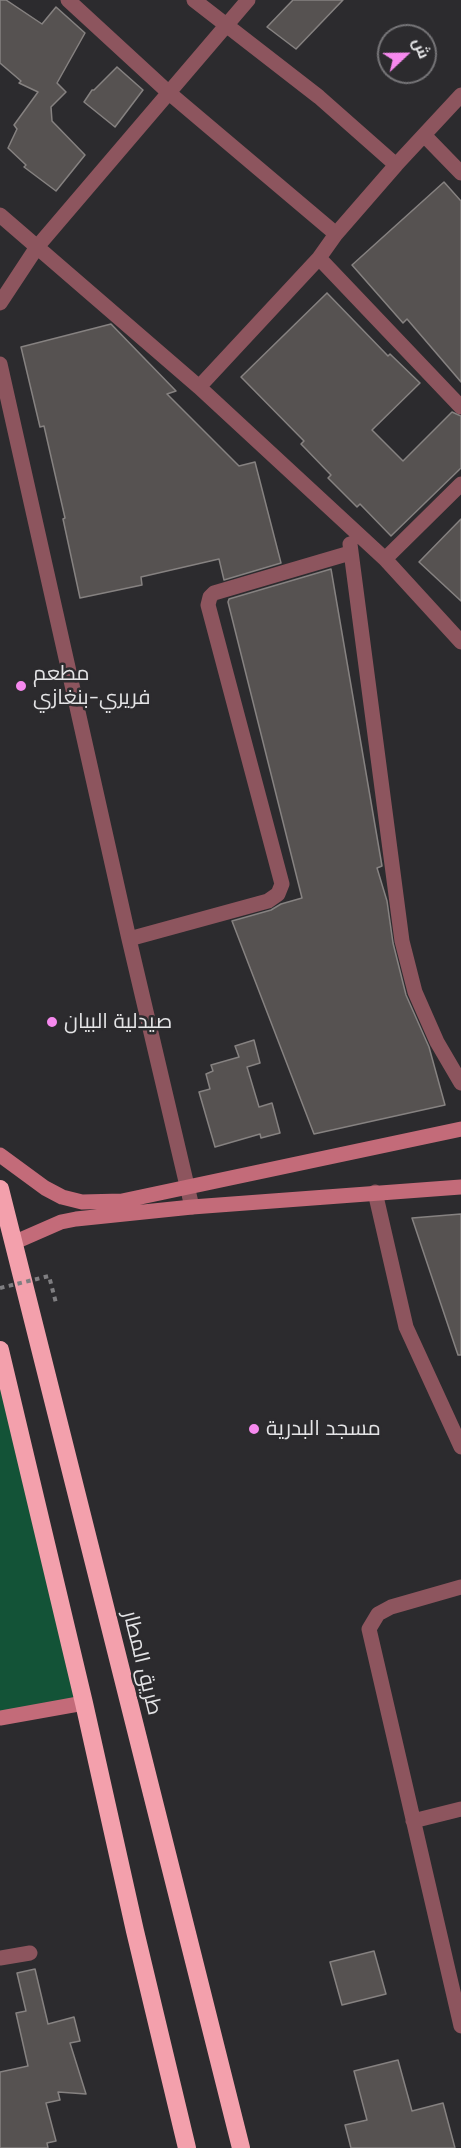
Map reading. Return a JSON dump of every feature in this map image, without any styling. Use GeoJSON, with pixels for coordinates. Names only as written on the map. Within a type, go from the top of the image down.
{"type":"FeatureCollection","features":[{"type":"Feature","properties":{"kind":"highway","name":"طريق المطار"},"geometry":{"type":"LineString","coordinates":[[0,1189],[241,2148]]}},
{"type":"Feature","properties":{"kind":"highway"},"geometry":{"type":"LineString","coordinates":[[0,1350],[187,2148]]}},
{"type":"Feature","properties":{"kind":"main road"},"geometry":{"type":"LineString","coordinates":[[0,1155],[45,1188],[62,1197],[82,1202],[122,1201],[461,1129]]}},
{"type":"Feature","properties":{"kind":"main road"},"geometry":{"type":"LineString","coordinates":[[13,1243],[60,1222],[76,1219],[192,1207],[461,1187]]}},
{"type":"Feature","properties":{"kind":"main road"},"geometry":{"type":"LineString","coordinates":[[0,1718],[84,1703]]}},
{"type":"Feature","properties":{"kind":"street"},"geometry":{"type":"LineString","coordinates":[[68,0],[168,92],[336,234]]}},
{"type":"Feature","properties":{"kind":"street"},"geometry":{"type":"LineString","coordinates":[[194,0],[319,97],[396,165]]}},
{"type":"Feature","properties":{"kind":"street"},"geometry":{"type":"LineString","coordinates":[[0,303],[37,247],[248,0]]}},
{"type":"Feature","properties":{"kind":"street"},"geometry":{"type":"LineString","coordinates":[[199,387],[319,258],[336,234],[396,165],[461,95]]}},
{"type":"Feature","properties":{"kind":"street"},"geometry":{"type":"LineString","coordinates":[[424,135],[461,173]]}},
{"type":"Feature","properties":{"kind":"street"},"geometry":{"type":"LineString","coordinates":[[0,215],[199,387],[351,527],[461,642]]}},
{"type":"Feature","properties":{"kind":"street"},"geometry":{"type":"LineString","coordinates":[[319,258],[461,406]]}},
{"type":"Feature","properties":{"kind":"street"},"geometry":{"type":"LineString","coordinates":[[0,364],[129,939],[192,1207]]}},
{"type":"Feature","properties":{"kind":"street"},"geometry":{"type":"LineString","coordinates":[[385,560],[461,484]]}},
{"type":"Feature","properties":{"kind":"street"},"geometry":{"type":"LineString","coordinates":[[351,527],[350,553],[402,941],[415,992],[437,1042],[461,1083]]}},
{"type":"Feature","properties":{"kind":"street"},"geometry":{"type":"LineString","coordinates":[[129,939],[268,901],[278,894],[282,884],[208,605],[214,593],[350,553]]}},
{"type":"Feature","properties":{"kind":"street"},"geometry":{"type":"LineString","coordinates":[[375,1192],[406,1327],[461,1447]]}},
{"type":"Feature","properties":{"kind":"street"},"geometry":{"type":"LineString","coordinates":[[461,1587],[391,1607],[378,1614],[369,1629],[461,2026]]}},
{"type":"Feature","properties":{"kind":"street"},"geometry":{"type":"LineString","coordinates":[[413,1821],[461,1809]]}},
{"type":"Feature","properties":{"kind":"street"},"geometry":{"type":"LineString","coordinates":[[0,1958],[30,1953]]}},
{"type":"Feature","properties":{"kind":"path"},"geometry":{"type":"LineString","coordinates":[[0,1288],[49,1276],[56,1303]]}},
{"type":"Feature","properties":{"kind":"green space"},"geometry":{"type":"Polygon","coordinates":[[[0,1374],[78,1700],[0,1713],[0,1374]]]}},
{"type":"Feature","properties":{"kind":"building"},"geometry":{"type":"Polygon","coordinates":[[[0,0],[6,0],[42,24],[56,7],[85,33],[57,83],[66,92],[51,107],[52,121],[85,155],[56,191],[24,167],[26,165],[8,148],[17,129],[14,125],[38,92],[19,83],[21,81],[0,63],[0,0]]]}},
{"type":"Feature","properties":{"kind":"building"},"geometry":{"type":"Polygon","coordinates":[[[293,0],[343,0],[296,49],[267,27],[293,0]]]}},
{"type":"Feature","properties":{"kind":"building"},"geometry":{"type":"Polygon","coordinates":[[[117,67],[143,90],[115,127],[84,102],[92,90],[117,67]]]}},
{"type":"Feature","properties":{"kind":"building"},"geometry":{"type":"Polygon","coordinates":[[[444,182],[461,201],[461,382],[407,319],[403,323],[352,265],[444,182]]]}},
{"type":"Feature","properties":{"kind":"building"},"geometry":{"type":"Polygon","coordinates":[[[327,293],[388,356],[390,354],[420,383],[372,430],[403,461],[452,412],[461,416],[461,468],[391,536],[360,504],[357,507],[328,478],[331,475],[301,444],[304,441],[241,377],[327,293]]]}},
{"type":"Feature","properties":{"kind":"building"},"geometry":{"type":"Polygon","coordinates":[[[111,324],[176,391],[167,394],[239,466],[255,462],[281,563],[224,580],[219,559],[141,577],[142,585],[80,598],[44,426],[40,427],[21,347],[111,324]]]}},
{"type":"Feature","properties":{"kind":"building"},"geometry":{"type":"Polygon","coordinates":[[[461,519],[461,601],[419,562],[461,519]]]}},
{"type":"Feature","properties":{"kind":"building"},"geometry":{"type":"Polygon","coordinates":[[[331,569],[382,866],[377,868],[387,901],[393,943],[406,995],[429,1047],[445,1105],[314,1134],[232,921],[302,898],[228,602],[229,599],[331,569]]]}},
{"type":"Feature","properties":{"kind":"building"},"geometry":{"type":"Polygon","coordinates":[[[254,1040],[260,1063],[247,1067],[259,1107],[272,1103],[280,1133],[261,1138],[260,1134],[215,1147],[199,1092],[210,1089],[206,1074],[213,1071],[211,1065],[239,1057],[235,1046],[254,1040]]]}},
{"type":"Feature","properties":{"kind":"building"},"geometry":{"type":"Polygon","coordinates":[[[461,1214],[461,1355],[458,1355],[412,1218],[461,1214]]]}},
{"type":"Feature","properties":{"kind":"building"},"geometry":{"type":"Polygon","coordinates":[[[374,1951],[386,1994],[342,2005],[330,1962],[374,1951]]]}},
{"type":"Feature","properties":{"kind":"building"},"geometry":{"type":"Polygon","coordinates":[[[35,1969],[48,2024],[74,2017],[80,2041],[70,2043],[86,2094],[58,2092],[60,2100],[46,2103],[56,2141],[47,2143],[48,2148],[0,2148],[0,2072],[28,2066],[16,2013],[26,2011],[17,1973],[35,1969]]]}},
{"type":"Feature","properties":{"kind":"building"},"geometry":{"type":"Polygon","coordinates":[[[398,2060],[412,2111],[443,2103],[455,2148],[351,2148],[345,2125],[367,2120],[354,2071],[398,2060]]]}},
{"type":"Feature","properties":{"kind":"place","name":"مطعم فريري-بنغازي"},"geometry":{"type":"Point","coordinates":[21,686]}},
{"type":"Feature","properties":{"kind":"place","name":"صيدلية البيان"},"geometry":{"type":"Point","coordinates":[52,1022]}},
{"type":"Feature","properties":{"kind":"place","name":"مسجد البدرية"},"geometry":{"type":"Point","coordinates":[254,1429]}}]}
